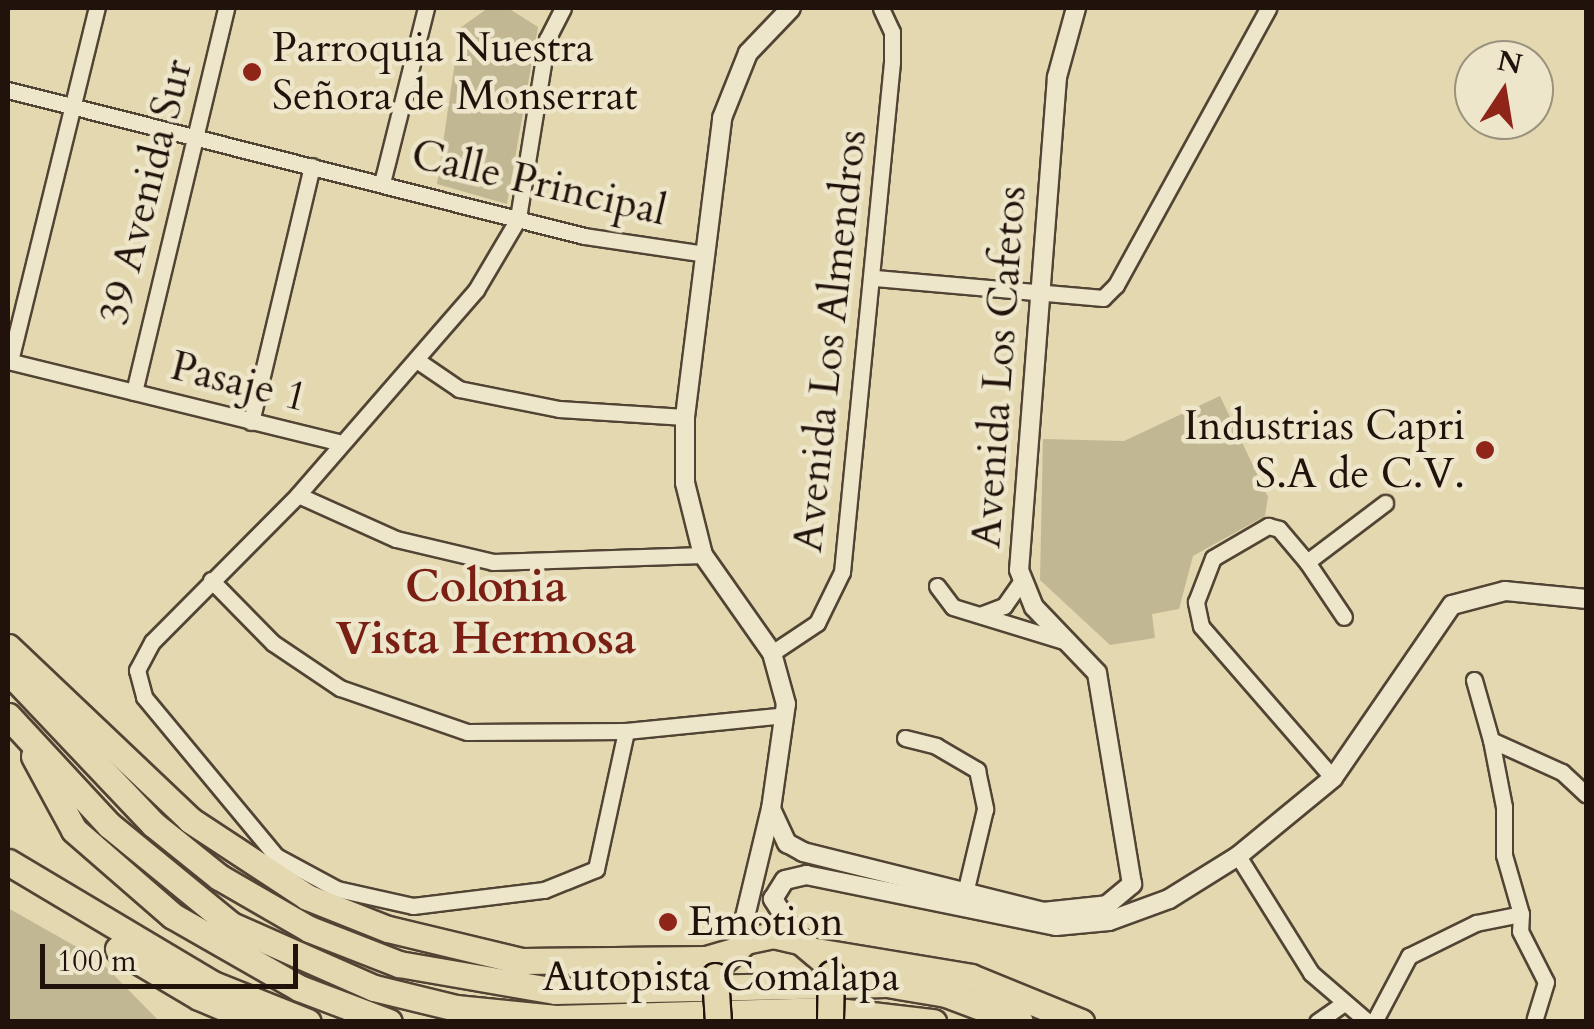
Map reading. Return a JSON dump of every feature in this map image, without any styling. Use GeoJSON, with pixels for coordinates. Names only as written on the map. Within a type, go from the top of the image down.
{"type":"FeatureCollection","features":[{"type":"Feature","properties":{"kind":"highway"},"geometry":{"type":"LineString","coordinates":[[8,648],[190,820],[308,896],[440,944],[521,961],[706,959],[772,934],[808,946],[971,977],[1081,1022]]}},
{"type":"Feature","properties":{"kind":"highway","name":"Autopista Comalapa"},"geometry":{"type":"LineString","coordinates":[[8,671],[153,824],[219,877],[294,922],[371,955],[481,982],[555,991],[887,984],[946,994],[1020,1022]]}},
{"type":"Feature","properties":{"kind":"highway"},"geometry":{"type":"LineString","coordinates":[[15,725],[74,830],[173,916],[230,955],[299,988],[390,1022]]}},
{"type":"Feature","properties":{"kind":"highway","name":"Autopista Comalapa"},"geometry":{"type":"LineString","coordinates":[[15,725],[109,825],[232,925],[374,988],[456,1008],[556,1018],[830,1010],[933,1022]]}},
{"type":"Feature","properties":{"kind":"highway"},"geometry":{"type":"LineString","coordinates":[[8,862],[214,984],[308,1022]]}},
{"type":"Feature","properties":{"kind":"highway"},"geometry":{"type":"LineString","coordinates":[[8,881],[169,981],[258,1022]]}},
{"type":"Feature","properties":{"kind":"highway"},"geometry":{"type":"LineString","coordinates":[[808,946],[831,974],[830,1021]]}},
{"type":"Feature","properties":{"kind":"highway"},"geometry":{"type":"LineString","coordinates":[[718,1022],[715,976],[734,949]]}},
{"type":"Feature","properties":{"kind":"street"},"geometry":{"type":"LineString","coordinates":[[9,361],[97,8]]}},
{"type":"Feature","properties":{"kind":"street","name":"39 Avenida Sur"},"geometry":{"type":"LineString","coordinates":[[134,392],[226,8]]}},
{"type":"Feature","properties":{"kind":"street"},"geometry":{"type":"LineString","coordinates":[[382,183],[426,8]]}},
{"type":"Feature","properties":{"kind":"street"},"geometry":{"type":"LineString","coordinates":[[563,8],[547,38],[518,220],[476,290],[418,361],[337,442],[298,495],[211,580],[142,659],[144,697],[259,840],[337,888],[432,907],[575,883],[596,870],[607,838],[626,731]]}},
{"type":"Feature","properties":{"kind":"street"},"geometry":{"type":"LineString","coordinates":[[734,949],[771,809],[786,715],[772,653],[703,555],[685,482],[685,417],[717,142],[733,79],[769,25],[791,8]]}},
{"type":"Feature","properties":{"kind":"street","name":"Avenida Los Almendros"},"geometry":{"type":"LineString","coordinates":[[772,653],[810,630],[838,587],[875,278],[892,44],[881,8]]}},
{"type":"Feature","properties":{"kind":"street","name":"Avenida Los Cafetos"},"geometry":{"type":"LineString","coordinates":[[1076,8],[1057,76],[1021,582],[1048,625],[1097,673],[1128,889]]}},
{"type":"Feature","properties":{"kind":"street"},"geometry":{"type":"LineString","coordinates":[[875,278],[1039,291],[1091,300],[1116,286],[1268,8]]}},
{"type":"Feature","properties":{"kind":"street","name":"Calle Principal"},"geometry":{"type":"LineString","coordinates":[[8,90],[518,220],[706,254]]}},
{"type":"Feature","properties":{"kind":"street"},"geometry":{"type":"LineString","coordinates":[[251,422],[312,166]]}},
{"type":"Feature","properties":{"kind":"street","name":"Pasaje 1"},"geometry":{"type":"LineString","coordinates":[[9,361],[337,442]]}},
{"type":"Feature","properties":{"kind":"street"},"geometry":{"type":"LineString","coordinates":[[418,361],[459,389],[558,408],[685,417]]}},
{"type":"Feature","properties":{"kind":"street"},"geometry":{"type":"LineString","coordinates":[[298,495],[396,539],[493,562],[703,555]]}},
{"type":"Feature","properties":{"kind":"street"},"geometry":{"type":"LineString","coordinates":[[1307,562],[1386,503]]}},
{"type":"Feature","properties":{"kind":"street"},"geometry":{"type":"LineString","coordinates":[[1333,778],[1201,626],[1196,602],[1213,558],[1256,527],[1279,529],[1344,616]]}},
{"type":"Feature","properties":{"kind":"street"},"geometry":{"type":"LineString","coordinates":[[211,580],[303,665],[384,708],[468,732],[626,731],[786,715]]}},
{"type":"Feature","properties":{"kind":"street"},"geometry":{"type":"LineString","coordinates":[[975,615],[1004,606],[1021,582]]}},
{"type":"Feature","properties":{"kind":"street"},"geometry":{"type":"LineString","coordinates":[[936,586],[945,603],[1070,643]]}},
{"type":"Feature","properties":{"kind":"street"},"geometry":{"type":"LineString","coordinates":[[808,946],[773,899],[785,880],[806,875],[1044,924],[1100,923],[1169,899],[1238,856],[1333,778],[1452,605],[1505,590],[1586,600]]}},
{"type":"Feature","properties":{"kind":"street"},"geometry":{"type":"LineString","coordinates":[[1474,680],[1504,807],[1504,855],[1522,914],[1520,931],[1546,982],[1535,1020]]}},
{"type":"Feature","properties":{"kind":"street"},"geometry":{"type":"LineString","coordinates":[[905,738],[936,746],[977,770],[984,808],[966,893]]}},
{"type":"Feature","properties":{"kind":"street"},"geometry":{"type":"LineString","coordinates":[[1491,740],[1562,772],[1586,794]]}},
{"type":"Feature","properties":{"kind":"street"},"geometry":{"type":"LineString","coordinates":[[771,809],[787,843],[802,852],[966,893],[1066,913],[1107,905],[1128,889]]}},
{"type":"Feature","properties":{"kind":"street"},"geometry":{"type":"LineString","coordinates":[[1238,856],[1311,973],[1344,1004],[1371,1022],[1409,956],[1476,923],[1522,914]]}},
{"type":"Feature","properties":{"kind":"street"},"geometry":{"type":"LineString","coordinates":[[1128,889],[1169,899]]}},
{"type":"Feature","properties":{"kind":"street"},"geometry":{"type":"LineString","coordinates":[[1100,923],[1128,889]]}},
{"type":"Feature","properties":{"kind":"street"},"geometry":{"type":"LineString","coordinates":[[1317,1022],[1344,1004]]}},
{"type":"Feature","properties":{"kind":"shaded area"},"geometry":{"type":"Polygon","coordinates":[[[488,8],[508,8],[538,27],[507,204],[437,184],[460,28],[488,8]]]}},
{"type":"Feature","properties":{"kind":"shaded area"},"geometry":{"type":"Polygon","coordinates":[[[1220,396],[1268,497],[1265,516],[1193,556],[1179,609],[1152,614],[1155,638],[1110,645],[1040,580],[1043,439],[1124,441],[1220,396]]]}},
{"type":"Feature","properties":{"kind":"shaded area"},"geometry":{"type":"Polygon","coordinates":[[[8,908],[98,959],[159,1021],[8,1021],[8,908]]]}},
{"type":"Feature","properties":{"kind":"place","name":"Parroquia Nuestra Señora de Monserrat"},"geometry":{"type":"Point","coordinates":[252,72]}},
{"type":"Feature","properties":{"kind":"place","name":"Industrias Capri S.A de C.V."},"geometry":{"type":"Point","coordinates":[1485,450]}},
{"type":"Feature","properties":{"kind":"place","name":"Emotion"},"geometry":{"type":"Point","coordinates":[668,922]}},
{"type":"Feature","properties":{"kind":"district","name":"Colonia Vista Hermosa"},"geometry":{"type":"Point","coordinates":[486,613]}}]}
